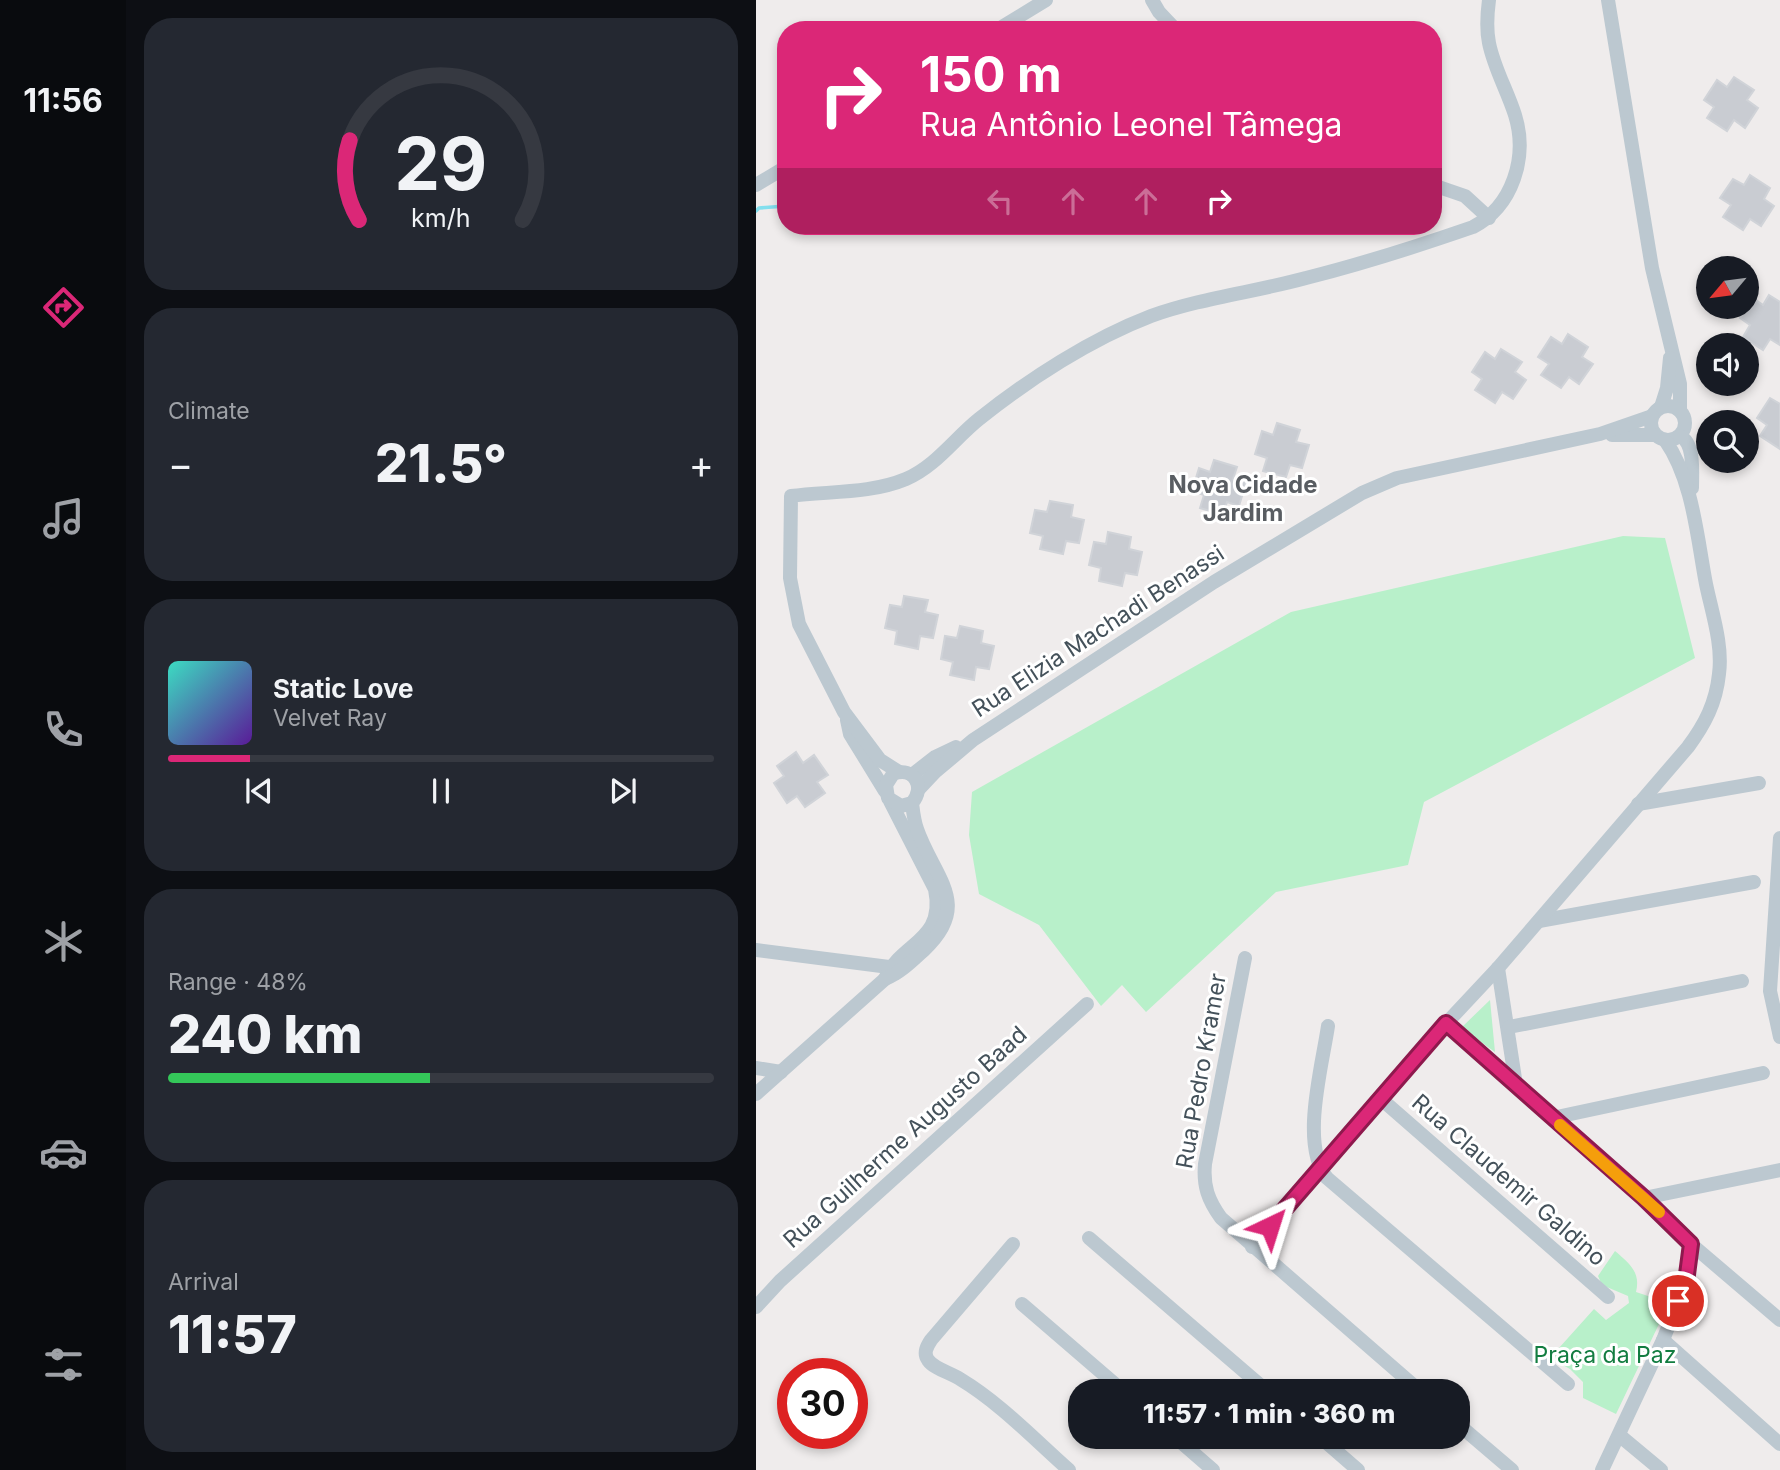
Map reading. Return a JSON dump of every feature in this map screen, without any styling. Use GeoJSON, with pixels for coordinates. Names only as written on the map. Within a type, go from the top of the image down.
{"type":"FeatureCollection","features":[{"type":"Feature","properties":{"kind":"street"},"geometry":{"type":"LineString","coordinates":[[1011,21],[1046,0]]}},
{"type":"Feature","properties":{"kind":"street"},"geometry":{"type":"LineString","coordinates":[[1152,0],[1168,21]]}},
{"type":"Feature","properties":{"kind":"street"},"geometry":{"type":"LineString","coordinates":[[942,901],[940,874],[916,827],[912,803],[919,783],[880,760],[844,712],[807,643],[793,604],[789,557],[791,496],[884,486],[907,479],[925,469],[977,421],[1045,372],[1091,345],[1151,317],[1195,303],[1305,279],[1424,244],[1473,227],[1489,218],[1511,188],[1520,146],[1519,129],[1492,58],[1488,40],[1486,23],[1489,0]]}},
{"type":"Feature","properties":{"kind":"street"},"geometry":{"type":"LineString","coordinates":[[1608,0],[1652,268],[1680,384],[1680,411],[1685,424],[1680,436]]}},
{"type":"Feature","properties":{"kind":"street"},"geometry":{"type":"LineString","coordinates":[[756,185],[777,172]]}},
{"type":"Feature","properties":{"kind":"street"},"geometry":{"type":"LineString","coordinates":[[1442,188],[1465,196],[1489,218]]}},
{"type":"Feature","properties":{"kind":"street"},"geometry":{"type":"LineString","coordinates":[[1252,1247],[1446,1023],[1539,921],[1688,747],[1711,713],[1720,670],[1717,636],[1690,504],[1676,458],[1650,426],[1667,387],[1670,349]]}},
{"type":"Feature","properties":{"kind":"street"},"geometry":{"type":"LineString","coordinates":[[1657,412],[1671,406],[1680,411]]}},
{"type":"Feature","properties":{"kind":"street","name":"Rua Elizia Machadi Benassi"},"geometry":{"type":"LineString","coordinates":[[919,789],[973,740],[1214,582],[1371,489],[1396,478],[1600,434],[1657,412]]}},
{"type":"Feature","properties":{"kind":"street","name":"Rua Elizia Machadi Benassi"},"geometry":{"type":"LineString","coordinates":[[1600,434],[1660,438]]}},
{"type":"Feature","properties":{"kind":"street"},"geometry":{"type":"LineString","coordinates":[[1660,438],[1680,436],[1685,438],[1689,446],[1692,485],[1690,504]]}},
{"type":"Feature","properties":{"kind":"street"},"geometry":{"type":"LineString","coordinates":[[756,1094],[891,973],[936,939],[944,928],[947,917],[942,901],[888,796],[850,734],[844,712]]}},
{"type":"Feature","properties":{"kind":"street","name":"Rua Elizia Machadi Benassi"},"geometry":{"type":"LineString","coordinates":[[906,773],[973,740]]}},
{"type":"Feature","properties":{"kind":"street"},"geometry":{"type":"LineString","coordinates":[[888,796],[888,779],[906,773]]}},
{"type":"Feature","properties":{"kind":"street"},"geometry":{"type":"LineString","coordinates":[[1638,804],[1759,783]]}},
{"type":"Feature","properties":{"kind":"street"},"geometry":{"type":"LineString","coordinates":[[888,796],[901,806],[912,803]]}},
{"type":"Feature","properties":{"kind":"street"},"geometry":{"type":"LineString","coordinates":[[1780,838],[1770,990],[1780,1037]]}},
{"type":"Feature","properties":{"kind":"street"},"geometry":{"type":"LineString","coordinates":[[1539,921],[1754,881]]}},
{"type":"Feature","properties":{"kind":"street"},"geometry":{"type":"LineString","coordinates":[[756,950],[891,973]]}},
{"type":"Feature","properties":{"kind":"street","name":"Rua Pedro Kramer"},"geometry":{"type":"LineString","coordinates":[[1245,958],[1205,1164],[1204,1182],[1208,1198],[1221,1218],[1252,1247],[1406,1379]]}},
{"type":"Feature","properties":{"kind":"street"},"geometry":{"type":"LineString","coordinates":[[1498,968],[1516,1085]]}},
{"type":"Feature","properties":{"kind":"street"},"geometry":{"type":"LineString","coordinates":[[1508,1027],[1742,981]]}},
{"type":"Feature","properties":{"kind":"street","name":"Rua Guilherme Augusto Baad"},"geometry":{"type":"LineString","coordinates":[[756,1307],[780,1280],[1087,1003]]}},
{"type":"Feature","properties":{"kind":"street"},"geometry":{"type":"LineString","coordinates":[[1446,1023],[1644,1198],[1691,1244],[1780,1320]]}},
{"type":"Feature","properties":{"kind":"street"},"geometry":{"type":"LineString","coordinates":[[1328,1026],[1313,1137],[1320,1169],[1327,1178],[1568,1384]]}},
{"type":"Feature","properties":{"kind":"street"},"geometry":{"type":"LineString","coordinates":[[756,1068],[781,1072]]}},
{"type":"Feature","properties":{"kind":"street"},"geometry":{"type":"LineString","coordinates":[[1552,1118],[1763,1073]]}},
{"type":"Feature","properties":{"kind":"street","name":"Rua Claudemir Galdino"},"geometry":{"type":"LineString","coordinates":[[1380,1098],[1608,1297]]}},
{"type":"Feature","properties":{"kind":"street"},"geometry":{"type":"LineString","coordinates":[[1644,1198],[1780,1170]]}},
{"type":"Feature","properties":{"kind":"street"},"geometry":{"type":"LineString","coordinates":[[1089,1238],[1253,1379]]}},
{"type":"Feature","properties":{"kind":"street"},"geometry":{"type":"LineString","coordinates":[[1013,1244],[927,1346],[926,1355],[930,1363],[961,1379],[1069,1470]]}},
{"type":"Feature","properties":{"kind":"street"},"geometry":{"type":"LineString","coordinates":[[1602,1470],[1663,1340],[1686,1282],[1691,1244]]}},
{"type":"Feature","properties":{"kind":"street"},"geometry":{"type":"LineString","coordinates":[[1022,1304],[1108,1379]]}},
{"type":"Feature","properties":{"kind":"street"},"geometry":{"type":"LineString","coordinates":[[1663,1340],[1780,1444]]}},
{"type":"Feature","properties":{"kind":"street"},"geometry":{"type":"LineString","coordinates":[[1470,1434],[1512,1470]]}},
{"type":"Feature","properties":{"kind":"street"},"geometry":{"type":"LineString","coordinates":[[1619,1434],[1661,1470]]}},
{"type":"Feature","properties":{"kind":"street"},"geometry":{"type":"LineString","coordinates":[[1189,1449],[1213,1470]]}},
{"type":"Feature","properties":{"kind":"street"},"geometry":{"type":"LineString","coordinates":[[1334,1449],[1358,1470]]}},
{"type":"Feature","properties":{"kind":"green space"},"geometry":{"type":"Polygon","coordinates":[[[1623,536],[1665,538],[1695,658],[1424,802],[1408,865],[1276,892],[1146,1012],[1122,985],[1101,1006],[1039,925],[979,894],[969,835],[972,792],[1291,612],[1623,536]]]}},
{"type":"Feature","properties":{"kind":"green space"},"geometry":{"type":"Polygon","coordinates":[[[1490,1000],[1495,1052],[1461,1028],[1490,1000]]]}},
{"type":"Feature","properties":{"kind":"green space","name":"Praça da Paz"},"geometry":{"type":"Polygon","coordinates":[[[1615,1251],[1635,1273],[1636,1292],[1669,1303],[1616,1414],[1583,1398],[1583,1382],[1570,1369],[1550,1358],[1594,1309],[1606,1320],[1629,1303],[1628,1296],[1602,1285],[1598,1276],[1615,1251]]]}},
{"type":"Feature","properties":{"kind":"building"},"geometry":{"type":"Polygon","coordinates":[[[1734,77],[1754,90],[1747,100],[1758,108],[1745,128],[1734,120],[1727,131],[1707,118],[1714,107],[1704,100],[1717,80],[1727,87],[1734,77]]]}},
{"type":"Feature","properties":{"kind":"building"},"geometry":{"type":"Polygon","coordinates":[[[1750,175],[1770,188],[1764,199],[1774,206],[1761,226],[1750,219],[1743,230],[1723,217],[1731,205],[1720,198],[1733,179],[1744,185],[1750,175]]]}},
{"type":"Feature","properties":{"kind":"building"},"geometry":{"type":"Polygon","coordinates":[[[1769,295],[1780,302],[1780,345],[1770,339],[1763,350],[1759,347],[1759,333],[1745,333],[1750,325],[1741,319],[1759,319],[1759,302],[1763,305],[1769,295]]]}},
{"type":"Feature","properties":{"kind":"building"},"geometry":{"type":"Polygon","coordinates":[[[1568,334],[1588,347],[1582,357],[1593,364],[1579,384],[1569,377],[1561,388],[1541,375],[1549,364],[1538,357],[1551,337],[1562,344],[1568,334]]]}},
{"type":"Feature","properties":{"kind":"building"},"geometry":{"type":"Polygon","coordinates":[[[1501,349],[1522,362],[1515,372],[1526,380],[1513,399],[1502,392],[1495,403],[1475,390],[1482,379],[1472,372],[1485,352],[1495,359],[1501,349]]]}},
{"type":"Feature","properties":{"kind":"building"},"geometry":{"type":"Polygon","coordinates":[[[1770,398],[1780,404],[1780,449],[1760,436],[1767,425],[1759,419],[1770,398]]]}},
{"type":"Feature","properties":{"kind":"building"},"geometry":{"type":"Polygon","coordinates":[[[1277,423],[1300,430],[1296,442],[1309,445],[1302,468],[1290,465],[1286,477],[1263,471],[1267,458],[1255,454],[1262,431],[1273,435],[1277,423]]]}},
{"type":"Feature","properties":{"kind":"building"},"geometry":{"type":"Polygon","coordinates":[[[1214,460],[1237,467],[1233,479],[1246,483],[1239,506],[1227,502],[1223,515],[1200,508],[1204,495],[1192,491],[1199,468],[1210,472],[1214,460]]]}},
{"type":"Feature","properties":{"kind":"building"},"geometry":{"type":"Polygon","coordinates":[[[1050,501],[1073,505],[1071,517],[1084,520],[1079,543],[1066,541],[1063,554],[1040,549],[1043,536],[1030,533],[1035,510],[1047,512],[1050,501]]]}},
{"type":"Feature","properties":{"kind":"building"},"geometry":{"type":"Polygon","coordinates":[[[1108,532],[1131,537],[1129,549],[1142,552],[1137,575],[1125,573],[1122,586],[1099,581],[1101,568],[1089,565],[1094,542],[1106,544],[1108,532]]]}},
{"type":"Feature","properties":{"kind":"building"},"geometry":{"type":"Polygon","coordinates":[[[904,596],[928,600],[925,612],[938,615],[933,638],[920,636],[918,649],[895,644],[897,631],[885,628],[890,605],[902,607],[904,596]]]}},
{"type":"Feature","properties":{"kind":"building"},"geometry":{"type":"Polygon","coordinates":[[[960,626],[983,631],[981,643],[994,646],[989,669],[976,667],[974,680],[950,675],[953,662],[941,659],[945,636],[957,638],[960,626]]]}},
{"type":"Feature","properties":{"kind":"building"},"geometry":{"type":"Polygon","coordinates":[[[796,752],[803,763],[814,755],[828,775],[817,782],[825,793],[805,807],[797,796],[787,803],[774,783],[784,776],[777,766],[796,752]]]}},
{"type":"Feature","properties":{"kind":"waterway"},"geometry":{"type":"LineString","coordinates":[[756,211],[759,208],[777,207]]}},
{"type":"Feature","properties":{"kind":"slow traffic"},"geometry":{"type":"LineString","coordinates":[[1560,1125],[1659,1212]]}},
{"type":"Feature","properties":{"kind":"district","name":"Nova Cidade Jardim"},"geometry":{"type":"Point","coordinates":[1243,498]}},
{"type":"Feature","properties":{"kind":"route"},"geometry":{"type":"LineString","coordinates":[[1270,1226],[1446,1023],[1674,1225],[1691,1244],[1686,1282],[1678,1301]]}}]}
